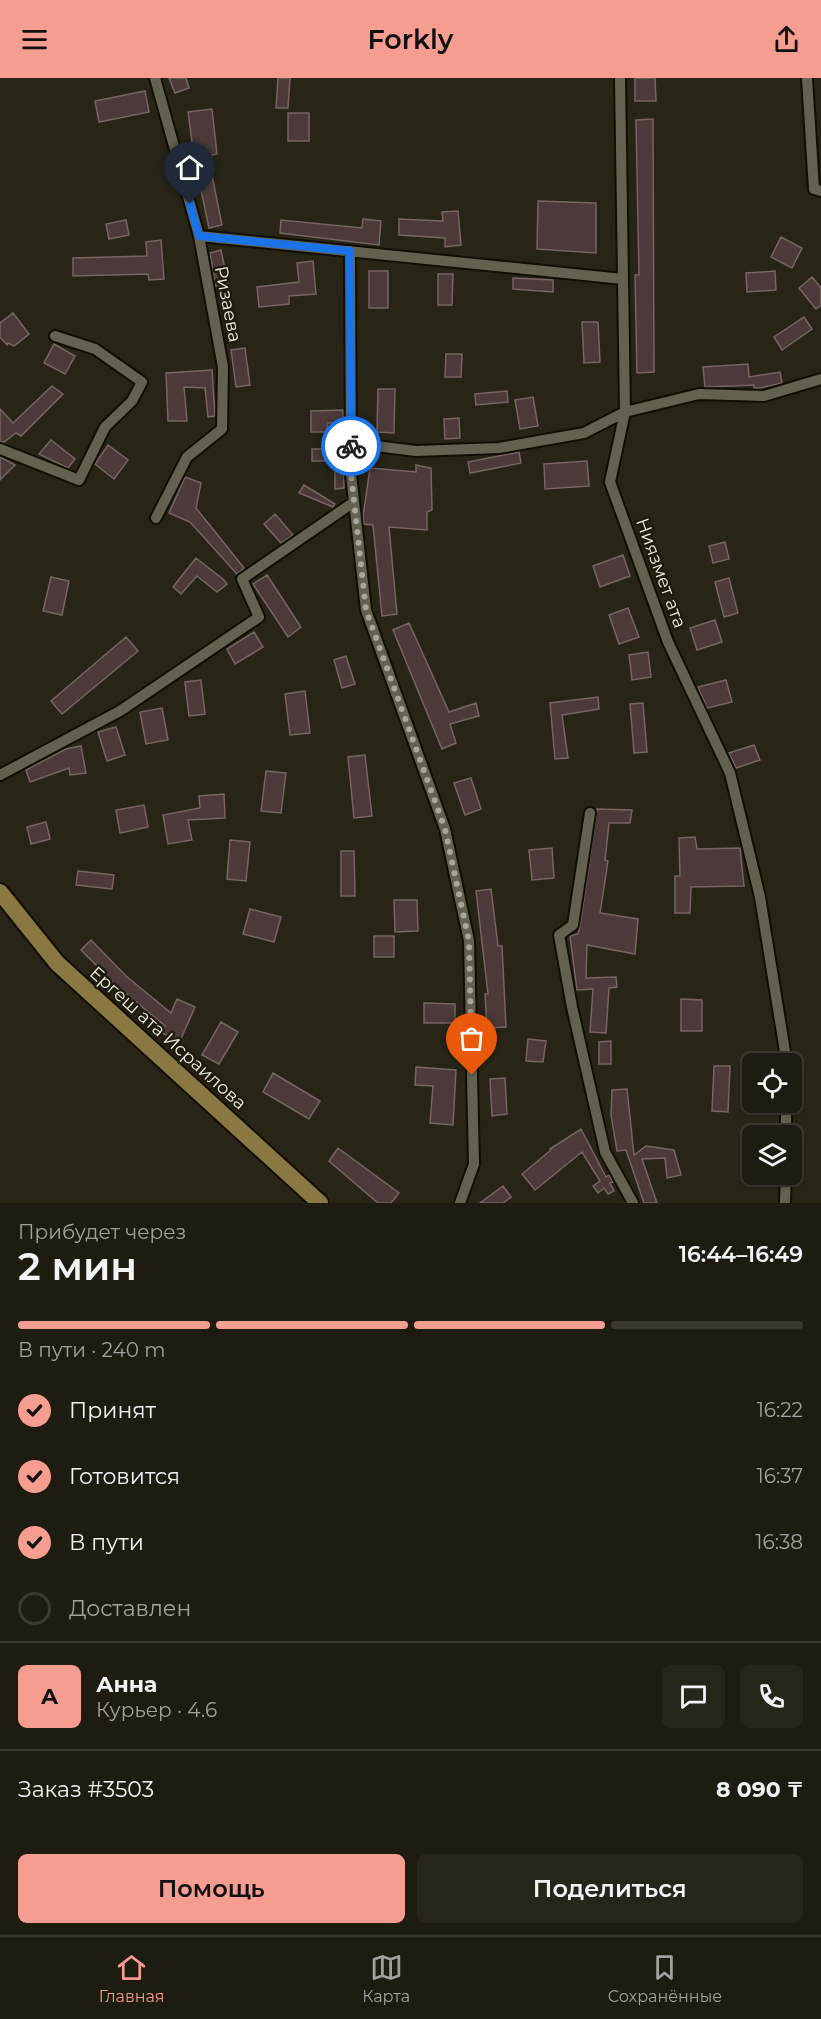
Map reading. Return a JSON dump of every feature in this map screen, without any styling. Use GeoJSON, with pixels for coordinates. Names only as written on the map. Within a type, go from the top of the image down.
{"type":"FeatureCollection","features":[{"type":"Feature","properties":{"kind":"main road","name":"Ергеш ата Исраилова"},"geometry":{"type":"LineString","coordinates":[[0,892],[57,963],[320,1203]]}},
{"type":"Feature","properties":{"kind":"street","name":"Ризаева"},"geometry":{"type":"LineString","coordinates":[[155,78],[199,236],[223,367],[222,429],[187,457],[156,518]]}},
{"type":"Feature","properties":{"kind":"street","name":"Ниязмет ата"},"geometry":{"type":"LineString","coordinates":[[620,78],[625,412],[610,482],[668,642],[730,774],[760,897],[785,1053]]}},
{"type":"Feature","properties":{"kind":"street"},"geometry":{"type":"LineString","coordinates":[[807,78],[814,189],[821,191]]}},
{"type":"Feature","properties":{"kind":"street"},"geometry":{"type":"LineString","coordinates":[[199,236],[623,279]]}},
{"type":"Feature","properties":{"kind":"street"},"geometry":{"type":"LineString","coordinates":[[350,251],[351,443],[354,502],[366,610],[445,829],[469,941],[474,1164],[460,1203]]}},
{"type":"Feature","properties":{"kind":"street"},"geometry":{"type":"LineString","coordinates":[[0,449],[48,470],[79,480],[105,427],[132,401],[142,382],[95,349],[55,336]]}},
{"type":"Feature","properties":{"kind":"street"},"geometry":{"type":"LineString","coordinates":[[351,443],[416,452],[499,448],[584,433],[625,412],[699,394],[764,396],[821,379]]}},
{"type":"Feature","properties":{"kind":"street"},"geometry":{"type":"LineString","coordinates":[[0,775],[120,711],[258,617],[242,579],[354,502]]}},
{"type":"Feature","properties":{"kind":"street"},"geometry":{"type":"LineString","coordinates":[[590,813],[573,925],[560,935],[572,1007],[605,1152],[633,1203]]}},
{"type":"Feature","properties":{"kind":"street"},"geometry":{"type":"LineString","coordinates":[[785,1203],[786,1185]]}},
{"type":"Feature","properties":{"kind":"building"},"geometry":{"type":"Polygon","coordinates":[[[169,78],[186,78],[189,88],[175,93],[169,78]]]}},
{"type":"Feature","properties":{"kind":"building"},"geometry":{"type":"Polygon","coordinates":[[[278,78],[290,78],[288,108],[276,108],[278,78]]]}},
{"type":"Feature","properties":{"kind":"building"},"geometry":{"type":"Polygon","coordinates":[[[635,78],[655,78],[656,101],[635,101],[635,78]]]}},
{"type":"Feature","properties":{"kind":"building"},"geometry":{"type":"Polygon","coordinates":[[[145,91],[149,112],[99,122],[95,101],[145,91]]]}},
{"type":"Feature","properties":{"kind":"building"},"geometry":{"type":"Polygon","coordinates":[[[212,109],[217,154],[208,156],[222,225],[209,228],[194,157],[188,112],[212,109]]]}},
{"type":"Feature","properties":{"kind":"building"},"geometry":{"type":"Polygon","coordinates":[[[288,113],[309,113],[309,141],[288,141],[288,113]]]}},
{"type":"Feature","properties":{"kind":"building"},"geometry":{"type":"Polygon","coordinates":[[[653,119],[654,372],[637,373],[635,275],[639,275],[636,120],[653,119]]]}},
{"type":"Feature","properties":{"kind":"building"},"geometry":{"type":"Polygon","coordinates":[[[538,201],[596,203],[596,253],[537,249],[538,201]]]}},
{"type":"Feature","properties":{"kind":"building"},"geometry":{"type":"Polygon","coordinates":[[[458,211],[461,245],[445,247],[445,238],[399,235],[399,219],[443,221],[442,212],[458,211]]]}},
{"type":"Feature","properties":{"kind":"building"},"geometry":{"type":"Polygon","coordinates":[[[363,219],[381,221],[379,245],[280,233],[281,220],[362,228],[363,219]]]}},
{"type":"Feature","properties":{"kind":"building"},"geometry":{"type":"Polygon","coordinates":[[[126,220],[129,235],[109,239],[106,224],[126,220]]]}},
{"type":"Feature","properties":{"kind":"building"},"geometry":{"type":"Polygon","coordinates":[[[781,237],[802,248],[792,268],[771,257],[781,237]]]}},
{"type":"Feature","properties":{"kind":"building"},"geometry":{"type":"Polygon","coordinates":[[[161,240],[164,279],[149,280],[148,274],[73,276],[73,258],[147,256],[146,242],[161,240]]]}},
{"type":"Feature","properties":{"kind":"building"},"geometry":{"type":"Polygon","coordinates":[[[221,250],[228,284],[216,287],[210,253],[221,250]]]}},
{"type":"Feature","properties":{"kind":"building"},"geometry":{"type":"Polygon","coordinates":[[[313,261],[316,294],[289,296],[289,304],[259,307],[257,287],[299,282],[297,263],[313,261]]]}},
{"type":"Feature","properties":{"kind":"building"},"geometry":{"type":"Polygon","coordinates":[[[369,271],[388,271],[388,308],[369,308],[369,271]]]}},
{"type":"Feature","properties":{"kind":"building"},"geometry":{"type":"Polygon","coordinates":[[[775,271],[776,290],[747,292],[746,273],[775,271]]]}},
{"type":"Feature","properties":{"kind":"building"},"geometry":{"type":"Polygon","coordinates":[[[438,274],[453,274],[452,305],[438,305],[438,274]]]}},
{"type":"Feature","properties":{"kind":"building"},"geometry":{"type":"Polygon","coordinates":[[[812,277],[821,288],[821,305],[816,309],[799,288],[812,277]]]}},
{"type":"Feature","properties":{"kind":"building"},"geometry":{"type":"Polygon","coordinates":[[[513,278],[553,280],[553,292],[513,289],[513,278]]]}},
{"type":"Feature","properties":{"kind":"building"},"geometry":{"type":"Polygon","coordinates":[[[13,313],[29,334],[14,346],[8,343],[7,345],[0,337],[0,323],[13,313]]]}},
{"type":"Feature","properties":{"kind":"building"},"geometry":{"type":"Polygon","coordinates":[[[804,317],[812,329],[782,350],[774,337],[804,317]]]}},
{"type":"Feature","properties":{"kind":"building"},"geometry":{"type":"Polygon","coordinates":[[[582,322],[598,322],[600,362],[584,363],[582,322]]]}},
{"type":"Feature","properties":{"kind":"building"},"geometry":{"type":"Polygon","coordinates":[[[54,344],[75,356],[65,374],[44,363],[54,344]]]}},
{"type":"Feature","properties":{"kind":"building"},"geometry":{"type":"Polygon","coordinates":[[[245,348],[250,385],[236,387],[231,350],[245,348]]]}},
{"type":"Feature","properties":{"kind":"building"},"geometry":{"type":"Polygon","coordinates":[[[446,354],[462,354],[461,377],[445,377],[446,354]]]}},
{"type":"Feature","properties":{"kind":"building"},"geometry":{"type":"Polygon","coordinates":[[[748,364],[749,377],[780,372],[782,383],[760,388],[754,388],[754,385],[705,387],[703,367],[748,364]]]}},
{"type":"Feature","properties":{"kind":"building"},"geometry":{"type":"Polygon","coordinates":[[[212,370],[215,416],[208,417],[205,388],[184,387],[187,421],[168,421],[166,373],[212,370]]]}},
{"type":"Feature","properties":{"kind":"building"},"geometry":{"type":"Polygon","coordinates":[[[52,386],[63,394],[21,436],[16,433],[4,442],[0,442],[0,409],[13,423],[52,386]]]}},
{"type":"Feature","properties":{"kind":"building"},"geometry":{"type":"Polygon","coordinates":[[[378,389],[395,389],[394,433],[377,432],[378,389]]]}},
{"type":"Feature","properties":{"kind":"building"},"geometry":{"type":"Polygon","coordinates":[[[507,391],[508,402],[476,405],[475,394],[507,391]]]}},
{"type":"Feature","properties":{"kind":"building"},"geometry":{"type":"Polygon","coordinates":[[[533,397],[538,426],[520,429],[515,400],[533,397]]]}},
{"type":"Feature","properties":{"kind":"building"},"geometry":{"type":"Polygon","coordinates":[[[343,410],[343,422],[328,423],[326,432],[311,432],[311,411],[343,410]]]}},
{"type":"Feature","properties":{"kind":"building"},"geometry":{"type":"Polygon","coordinates":[[[459,418],[460,438],[445,439],[444,419],[459,418]]]}},
{"type":"Feature","properties":{"kind":"building"},"geometry":{"type":"Polygon","coordinates":[[[51,440],[75,459],[68,468],[39,454],[51,440]]]}},
{"type":"Feature","properties":{"kind":"building"},"geometry":{"type":"Polygon","coordinates":[[[108,445],[128,460],[114,479],[95,464],[108,445]]]}},
{"type":"Feature","properties":{"kind":"building"},"geometry":{"type":"Polygon","coordinates":[[[312,449],[343,449],[344,488],[335,489],[335,461],[312,461],[312,449]]]}},
{"type":"Feature","properties":{"kind":"building"},"geometry":{"type":"Polygon","coordinates":[[[519,452],[521,463],[470,473],[468,462],[519,452]]]}},
{"type":"Feature","properties":{"kind":"building"},"geometry":{"type":"Polygon","coordinates":[[[0,457],[15,465],[0,480],[0,457]]]}},
{"type":"Feature","properties":{"kind":"building"},"geometry":{"type":"Polygon","coordinates":[[[587,461],[589,486],[545,489],[544,464],[587,461]]]}},
{"type":"Feature","properties":{"kind":"building"},"geometry":{"type":"Polygon","coordinates":[[[416,465],[431,468],[432,510],[427,512],[427,530],[389,527],[397,614],[382,616],[373,525],[364,524],[363,517],[370,468],[416,472],[416,465]]]}},
{"type":"Feature","properties":{"kind":"building"},"geometry":{"type":"Polygon","coordinates":[[[185,477],[201,483],[196,508],[244,568],[237,574],[190,522],[169,513],[185,477]]]}},
{"type":"Feature","properties":{"kind":"building"},"geometry":{"type":"Polygon","coordinates":[[[304,485],[335,504],[333,507],[299,493],[304,485]]]}},
{"type":"Feature","properties":{"kind":"building"},"geometry":{"type":"Polygon","coordinates":[[[275,514],[293,535],[281,543],[264,524],[275,514]]]}},
{"type":"Feature","properties":{"kind":"building"},"geometry":{"type":"Polygon","coordinates":[[[725,542],[729,559],[713,563],[709,546],[725,542]]]}},
{"type":"Feature","properties":{"kind":"building"},"geometry":{"type":"Polygon","coordinates":[[[623,555],[630,576],[600,587],[593,566],[623,555]]]}},
{"type":"Feature","properties":{"kind":"building"},"geometry":{"type":"Polygon","coordinates":[[[196,558],[227,584],[217,592],[197,576],[181,594],[173,587],[196,558]]]}},
{"type":"Feature","properties":{"kind":"building"},"geometry":{"type":"Polygon","coordinates":[[[267,575],[301,627],[288,637],[253,584],[267,575]]]}},
{"type":"Feature","properties":{"kind":"building"},"geometry":{"type":"Polygon","coordinates":[[[51,577],[69,581],[62,615],[43,611],[51,577]]]}},
{"type":"Feature","properties":{"kind":"building"},"geometry":{"type":"Polygon","coordinates":[[[729,578],[738,613],[724,617],[715,582],[729,578]]]}},
{"type":"Feature","properties":{"kind":"building"},"geometry":{"type":"Polygon","coordinates":[[[628,608],[639,637],[619,644],[609,615],[628,608]]]}},
{"type":"Feature","properties":{"kind":"building"},"geometry":{"type":"Polygon","coordinates":[[[715,620],[722,642],[697,650],[690,628],[715,620]]]}},
{"type":"Feature","properties":{"kind":"building"},"geometry":{"type":"Polygon","coordinates":[[[409,623],[449,712],[476,703],[479,716],[450,724],[456,743],[442,749],[393,630],[409,623]]]}},
{"type":"Feature","properties":{"kind":"building"},"geometry":{"type":"Polygon","coordinates":[[[254,632],[263,647],[235,664],[227,649],[254,632]]]}},
{"type":"Feature","properties":{"kind":"building"},"geometry":{"type":"Polygon","coordinates":[[[126,637],[138,651],[62,714],[51,701],[126,637]]]}},
{"type":"Feature","properties":{"kind":"building"},"geometry":{"type":"Polygon","coordinates":[[[648,652],[651,677],[632,680],[629,655],[648,652]]]}},
{"type":"Feature","properties":{"kind":"building"},"geometry":{"type":"Polygon","coordinates":[[[346,656],[355,684],[342,688],[334,660],[346,656]]]}},
{"type":"Feature","properties":{"kind":"building"},"geometry":{"type":"Polygon","coordinates":[[[201,680],[205,714],[189,716],[185,682],[201,680]]]}},
{"type":"Feature","properties":{"kind":"building"},"geometry":{"type":"Polygon","coordinates":[[[726,680],[732,702],[707,708],[698,687],[726,680]]]}},
{"type":"Feature","properties":{"kind":"building"},"geometry":{"type":"Polygon","coordinates":[[[305,691],[310,733],[290,735],[285,694],[305,691]]]}},
{"type":"Feature","properties":{"kind":"building"},"geometry":{"type":"Polygon","coordinates":[[[598,697],[599,709],[562,715],[568,758],[555,759],[550,703],[598,697]]]}},
{"type":"Feature","properties":{"kind":"building"},"geometry":{"type":"Polygon","coordinates":[[[643,703],[647,752],[634,753],[630,704],[643,703]]]}},
{"type":"Feature","properties":{"kind":"building"},"geometry":{"type":"Polygon","coordinates":[[[162,708],[168,740],[146,744],[140,712],[162,708]]]}},
{"type":"Feature","properties":{"kind":"building"},"geometry":{"type":"Polygon","coordinates":[[[116,727],[125,755],[107,761],[98,732],[116,727]]]}},
{"type":"Feature","properties":{"kind":"building"},"geometry":{"type":"Polygon","coordinates":[[[754,745],[760,760],[736,768],[729,753],[754,745]]]}},
{"type":"Feature","properties":{"kind":"building"},"geometry":{"type":"Polygon","coordinates":[[[81,746],[86,773],[70,775],[69,768],[30,782],[26,770],[66,749],[81,746]]]}},
{"type":"Feature","properties":{"kind":"building"},"geometry":{"type":"Polygon","coordinates":[[[365,755],[372,816],[354,818],[348,757],[365,755]]]}},
{"type":"Feature","properties":{"kind":"building"},"geometry":{"type":"Polygon","coordinates":[[[266,771],[286,773],[281,813],[261,811],[266,771]]]}},
{"type":"Feature","properties":{"kind":"building"},"geometry":{"type":"Polygon","coordinates":[[[471,778],[481,809],[465,815],[454,783],[471,778]]]}},
{"type":"Feature","properties":{"kind":"building"},"geometry":{"type":"Polygon","coordinates":[[[224,794],[225,818],[188,820],[192,840],[168,844],[163,815],[200,808],[199,796],[224,794]]]}},
{"type":"Feature","properties":{"kind":"building"},"geometry":{"type":"Polygon","coordinates":[[[144,805],[148,827],[120,833],[116,810],[144,805]]]}},
{"type":"Feature","properties":{"kind":"building"},"geometry":{"type":"Polygon","coordinates":[[[597,809],[632,810],[630,823],[609,823],[605,860],[608,861],[600,913],[638,919],[635,954],[587,945],[586,978],[616,977],[617,987],[609,988],[606,1033],[590,1032],[593,989],[577,990],[570,936],[578,934],[580,926],[597,809]]]}},
{"type":"Feature","properties":{"kind":"building"},"geometry":{"type":"Polygon","coordinates":[[[46,822],[50,839],[31,844],[27,827],[46,822]]]}},
{"type":"Feature","properties":{"kind":"building"},"geometry":{"type":"Polygon","coordinates":[[[695,837],[697,849],[740,848],[744,886],[691,887],[690,913],[675,913],[675,876],[680,876],[679,838],[695,837]]]}},
{"type":"Feature","properties":{"kind":"building"},"geometry":{"type":"Polygon","coordinates":[[[230,840],[250,842],[246,881],[227,879],[230,840]]]}},
{"type":"Feature","properties":{"kind":"building"},"geometry":{"type":"Polygon","coordinates":[[[552,848],[554,878],[532,880],[529,850],[552,848]]]}},
{"type":"Feature","properties":{"kind":"building"},"geometry":{"type":"Polygon","coordinates":[[[341,851],[354,851],[355,896],[341,896],[341,851]]]}},
{"type":"Feature","properties":{"kind":"building"},"geometry":{"type":"Polygon","coordinates":[[[78,871],[114,875],[112,889],[76,885],[78,871]]]}},
{"type":"Feature","properties":{"kind":"building"},"geometry":{"type":"Polygon","coordinates":[[[491,889],[498,946],[502,946],[506,1027],[487,1028],[485,994],[488,994],[476,891],[491,889]]]}},
{"type":"Feature","properties":{"kind":"building"},"geometry":{"type":"Polygon","coordinates":[[[394,900],[417,900],[418,931],[395,932],[394,900]]]}},
{"type":"Feature","properties":{"kind":"building"},"geometry":{"type":"Polygon","coordinates":[[[250,909],[281,917],[274,942],[243,934],[250,909]]]}},
{"type":"Feature","properties":{"kind":"building"},"geometry":{"type":"Polygon","coordinates":[[[374,936],[394,936],[394,957],[374,957],[374,936]]]}},
{"type":"Feature","properties":{"kind":"building"},"geometry":{"type":"Polygon","coordinates":[[[91,940],[126,976],[171,1013],[177,999],[195,1007],[180,1041],[162,1033],[165,1026],[117,986],[81,950],[91,940]]]}},
{"type":"Feature","properties":{"kind":"building"},"geometry":{"type":"Polygon","coordinates":[[[681,999],[702,1000],[702,1031],[681,1031],[681,999]]]}},
{"type":"Feature","properties":{"kind":"building"},"geometry":{"type":"Polygon","coordinates":[[[424,1003],[455,1004],[455,1023],[424,1023],[424,1003]]]}},
{"type":"Feature","properties":{"kind":"building"},"geometry":{"type":"Polygon","coordinates":[[[221,1022],[238,1032],[219,1064],[202,1055],[221,1022]]]}},
{"type":"Feature","properties":{"kind":"building"},"geometry":{"type":"Polygon","coordinates":[[[528,1039],[546,1041],[543,1062],[526,1061],[528,1039]]]}},
{"type":"Feature","properties":{"kind":"building"},"geometry":{"type":"Polygon","coordinates":[[[611,1041],[611,1064],[599,1064],[599,1042],[611,1041]]]}},
{"type":"Feature","properties":{"kind":"building"},"geometry":{"type":"Polygon","coordinates":[[[714,1066],[730,1066],[728,1112],[712,1111],[714,1066]]]}},
{"type":"Feature","properties":{"kind":"building"},"geometry":{"type":"Polygon","coordinates":[[[416,1067],[456,1070],[453,1125],[430,1123],[433,1086],[415,1085],[416,1067]]]}},
{"type":"Feature","properties":{"kind":"building"},"geometry":{"type":"Polygon","coordinates":[[[273,1073],[320,1101],[309,1119],[263,1092],[273,1073]]]}},
{"type":"Feature","properties":{"kind":"building"},"geometry":{"type":"Polygon","coordinates":[[[505,1078],[507,1114],[492,1116],[490,1079],[505,1078]]]}},
{"type":"Feature","properties":{"kind":"building"},"geometry":{"type":"Polygon","coordinates":[[[627,1089],[634,1155],[646,1146],[674,1150],[681,1175],[667,1178],[665,1158],[642,1159],[657,1203],[644,1203],[626,1150],[617,1151],[611,1115],[612,1090],[627,1089]]]}},
{"type":"Feature","properties":{"kind":"building"},"geometry":{"type":"Polygon","coordinates":[[[581,1129],[606,1177],[609,1175],[613,1182],[610,1183],[614,1191],[608,1194],[604,1188],[598,1193],[593,1186],[600,1181],[582,1152],[535,1190],[522,1174],[550,1149],[581,1129]]]}},
{"type":"Feature","properties":{"kind":"building"},"geometry":{"type":"Polygon","coordinates":[[[338,1148],[399,1193],[391,1203],[378,1203],[329,1161],[338,1148]]]}},
{"type":"Feature","properties":{"kind":"building"},"geometry":{"type":"Polygon","coordinates":[[[503,1186],[511,1197],[503,1203],[480,1203],[503,1186]]]}},
{"type":"Feature","properties":{"kind":"way so far"},"geometry":{"type":"LineString","coordinates":[[351,446],[351,474],[366,610],[445,829],[469,941],[472,1075]]}},
{"type":"Feature","properties":{"kind":"route"},"geometry":{"type":"LineString","coordinates":[[190,204],[199,236],[350,251],[351,446]]}}]}
